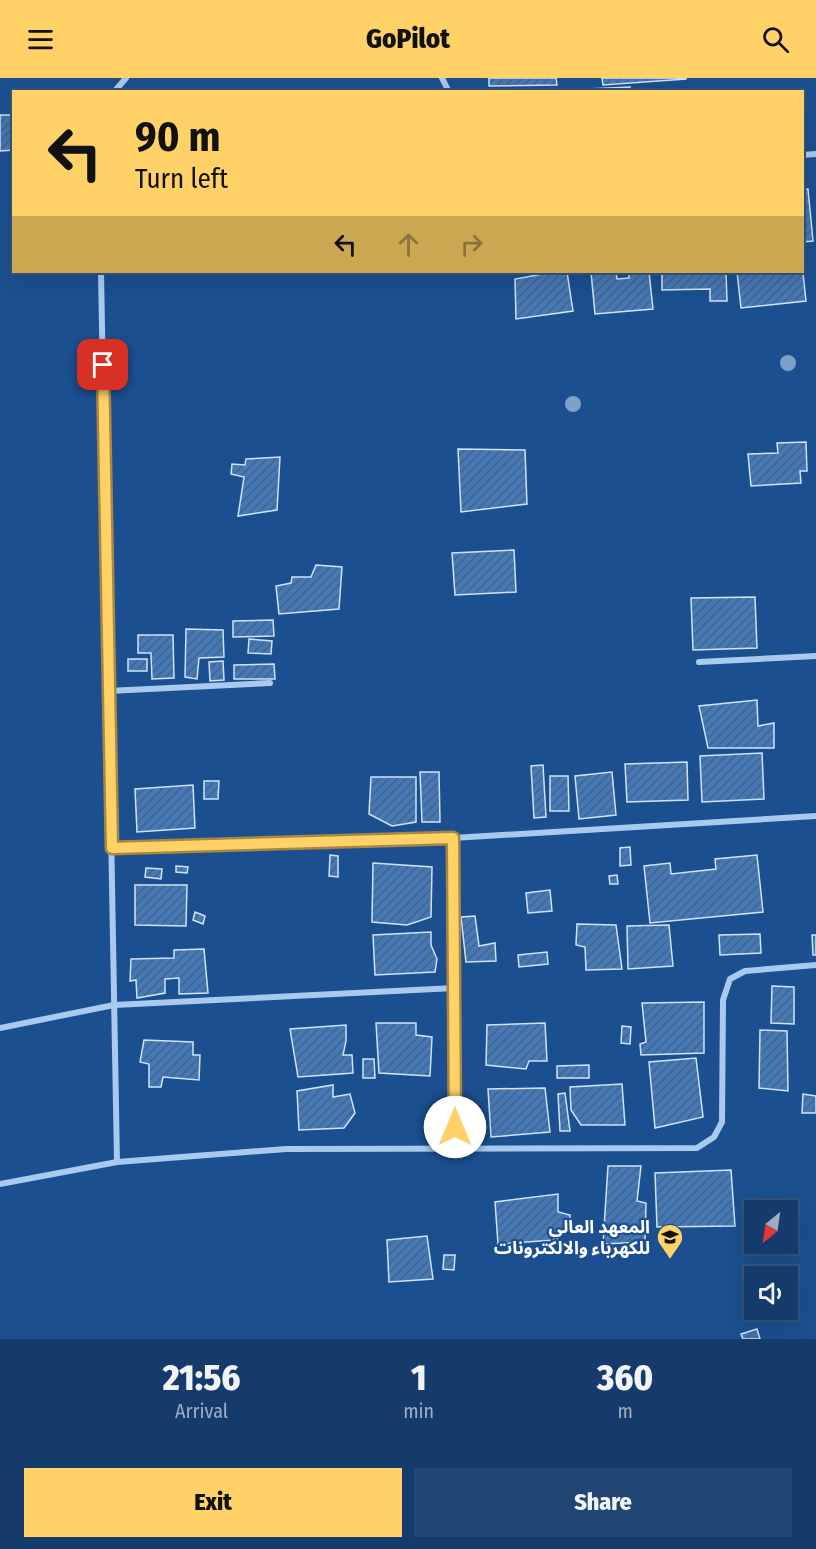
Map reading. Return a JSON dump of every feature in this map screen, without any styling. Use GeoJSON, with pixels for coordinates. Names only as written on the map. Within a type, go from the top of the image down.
{"type":"FeatureCollection","features":[{"type":"Feature","properties":{"kind":"street"},"geometry":{"type":"LineString","coordinates":[[116,90],[126,78]]}},
{"type":"Feature","properties":{"kind":"street"},"geometry":{"type":"LineString","coordinates":[[101,273],[117,1162]]}},
{"type":"Feature","properties":{"kind":"street"},"geometry":{"type":"LineString","coordinates":[[699,662],[816,656]]}},
{"type":"Feature","properties":{"kind":"street"},"geometry":{"type":"LineString","coordinates":[[108,691],[270,683]]}},
{"type":"Feature","properties":{"kind":"street"},"geometry":{"type":"LineString","coordinates":[[112,848],[453,838],[816,816]]}},
{"type":"Feature","properties":{"kind":"street"},"geometry":{"type":"LineString","coordinates":[[453,838],[455,1150]]}},
{"type":"Feature","properties":{"kind":"street"},"geometry":{"type":"LineString","coordinates":[[0,1184],[117,1162],[286,1149],[697,1149],[714,1137],[722,1122],[723,1000],[730,979],[745,971],[816,965]]}},
{"type":"Feature","properties":{"kind":"street"},"geometry":{"type":"LineString","coordinates":[[0,1028],[114,1005],[455,988]]}},
{"type":"Feature","properties":{"kind":"building"},"geometry":{"type":"Polygon","coordinates":[[[489,78],[556,78],[557,85],[489,86],[489,78]]]}},
{"type":"Feature","properties":{"kind":"building"},"geometry":{"type":"Polygon","coordinates":[[[602,78],[686,78],[686,79],[603,85],[602,78]]]}},
{"type":"Feature","properties":{"kind":"building"},"geometry":{"type":"Polygon","coordinates":[[[630,87],[630,90],[564,90],[630,87]]]}},
{"type":"Feature","properties":{"kind":"building"},"geometry":{"type":"Polygon","coordinates":[[[0,115],[12,115],[12,150],[0,151],[0,115]]]}},
{"type":"Feature","properties":{"kind":"building"},"geometry":{"type":"Polygon","coordinates":[[[808,189],[813,241],[804,242],[804,190],[808,189]]]}},
{"type":"Feature","properties":{"kind":"building"},"geometry":{"type":"Polygon","coordinates":[[[548,273],[567,273],[573,311],[516,319],[515,279],[548,273]]]}},
{"type":"Feature","properties":{"kind":"building"},"geometry":{"type":"Polygon","coordinates":[[[591,273],[616,273],[617,279],[629,278],[629,273],[649,273],[653,309],[595,314],[591,273]]]}},
{"type":"Feature","properties":{"kind":"building"},"geometry":{"type":"Polygon","coordinates":[[[662,273],[726,273],[727,301],[710,301],[710,289],[662,290],[662,273]]]}},
{"type":"Feature","properties":{"kind":"building"},"geometry":{"type":"Polygon","coordinates":[[[737,273],[803,273],[806,301],[741,308],[737,273]]]}},
{"type":"Feature","properties":{"kind":"building"},"geometry":{"type":"Polygon","coordinates":[[[806,442],[807,471],[800,471],[801,483],[751,486],[748,454],[778,453],[777,443],[806,442]]]}},
{"type":"Feature","properties":{"kind":"building"},"geometry":{"type":"Polygon","coordinates":[[[458,449],[525,450],[527,504],[461,512],[458,449]]]}},
{"type":"Feature","properties":{"kind":"building"},"geometry":{"type":"Polygon","coordinates":[[[280,457],[277,510],[238,516],[244,477],[231,474],[232,464],[245,465],[246,459],[280,457]]]}},
{"type":"Feature","properties":{"kind":"building"},"geometry":{"type":"Polygon","coordinates":[[[514,550],[516,592],[455,595],[452,553],[514,550]]]}},
{"type":"Feature","properties":{"kind":"building"},"geometry":{"type":"Polygon","coordinates":[[[316,565],[342,567],[339,609],[279,614],[276,586],[291,583],[292,577],[311,577],[316,565]]]}},
{"type":"Feature","properties":{"kind":"building"},"geometry":{"type":"Polygon","coordinates":[[[755,597],[757,648],[693,650],[691,598],[755,597]]]}},
{"type":"Feature","properties":{"kind":"building"},"geometry":{"type":"Polygon","coordinates":[[[273,620],[274,636],[233,637],[233,621],[273,620]]]}},
{"type":"Feature","properties":{"kind":"building"},"geometry":{"type":"Polygon","coordinates":[[[186,629],[223,630],[224,657],[199,658],[197,679],[185,677],[186,629]]]}},
{"type":"Feature","properties":{"kind":"building"},"geometry":{"type":"Polygon","coordinates":[[[138,635],[173,635],[174,678],[152,679],[151,653],[138,653],[138,635]]]}},
{"type":"Feature","properties":{"kind":"building"},"geometry":{"type":"Polygon","coordinates":[[[249,639],[272,641],[271,654],[248,653],[249,639]]]}},
{"type":"Feature","properties":{"kind":"building"},"geometry":{"type":"Polygon","coordinates":[[[128,659],[147,659],[147,671],[128,671],[128,659]]]}},
{"type":"Feature","properties":{"kind":"building"},"geometry":{"type":"Polygon","coordinates":[[[223,661],[224,680],[210,681],[209,662],[223,661]]]}},
{"type":"Feature","properties":{"kind":"building"},"geometry":{"type":"Polygon","coordinates":[[[274,664],[275,679],[234,679],[234,665],[274,664]]]}},
{"type":"Feature","properties":{"kind":"building"},"geometry":{"type":"Polygon","coordinates":[[[757,700],[758,726],[774,723],[774,748],[708,748],[699,706],[757,700]]]}},
{"type":"Feature","properties":{"kind":"building"},"geometry":{"type":"Polygon","coordinates":[[[762,753],[764,799],[702,802],[700,756],[762,753]]]}},
{"type":"Feature","properties":{"kind":"building"},"geometry":{"type":"Polygon","coordinates":[[[687,762],[688,800],[627,802],[625,764],[687,762]]]}},
{"type":"Feature","properties":{"kind":"building"},"geometry":{"type":"Polygon","coordinates":[[[543,765],[546,817],[534,818],[531,766],[543,765]]]}},
{"type":"Feature","properties":{"kind":"building"},"geometry":{"type":"Polygon","coordinates":[[[420,772],[439,772],[440,822],[422,822],[420,772]]]}},
{"type":"Feature","properties":{"kind":"building"},"geometry":{"type":"Polygon","coordinates":[[[612,772],[616,815],[579,819],[575,776],[612,772]]]}},
{"type":"Feature","properties":{"kind":"building"},"geometry":{"type":"Polygon","coordinates":[[[550,776],[568,776],[569,811],[550,811],[550,776]]]}},
{"type":"Feature","properties":{"kind":"building"},"geometry":{"type":"Polygon","coordinates":[[[371,777],[416,777],[416,822],[392,826],[369,814],[371,777]]]}},
{"type":"Feature","properties":{"kind":"building"},"geometry":{"type":"Polygon","coordinates":[[[204,781],[219,781],[218,799],[204,799],[204,781]]]}},
{"type":"Feature","properties":{"kind":"building"},"geometry":{"type":"Polygon","coordinates":[[[193,785],[195,828],[137,832],[135,789],[193,785]]]}},
{"type":"Feature","properties":{"kind":"building"},"geometry":{"type":"Polygon","coordinates":[[[630,847],[631,865],[620,866],[620,848],[630,847]]]}},
{"type":"Feature","properties":{"kind":"building"},"geometry":{"type":"Polygon","coordinates":[[[330,855],[338,856],[338,877],[329,876],[330,855]]]}},
{"type":"Feature","properties":{"kind":"building"},"geometry":{"type":"Polygon","coordinates":[[[757,855],[763,912],[650,923],[644,866],[670,863],[671,874],[716,869],[715,859],[757,855]]]}},
{"type":"Feature","properties":{"kind":"building"},"geometry":{"type":"Polygon","coordinates":[[[373,863],[432,867],[431,917],[407,925],[372,922],[373,863]]]}},
{"type":"Feature","properties":{"kind":"building"},"geometry":{"type":"Polygon","coordinates":[[[176,866],[188,867],[187,873],[176,872],[176,866]]]}},
{"type":"Feature","properties":{"kind":"building"},"geometry":{"type":"Polygon","coordinates":[[[146,868],[162,869],[161,879],[145,877],[146,868]]]}},
{"type":"Feature","properties":{"kind":"building"},"geometry":{"type":"Polygon","coordinates":[[[617,875],[618,884],[610,884],[609,876],[617,875]]]}},
{"type":"Feature","properties":{"kind":"building"},"geometry":{"type":"Polygon","coordinates":[[[135,885],[187,885],[186,926],[135,925],[135,885]]]}},
{"type":"Feature","properties":{"kind":"building"},"geometry":{"type":"Polygon","coordinates":[[[550,890],[552,911],[528,913],[526,893],[550,890]]]}},
{"type":"Feature","properties":{"kind":"building"},"geometry":{"type":"Polygon","coordinates":[[[195,912],[205,916],[203,924],[193,920],[195,912]]]}},
{"type":"Feature","properties":{"kind":"building"},"geometry":{"type":"Polygon","coordinates":[[[475,916],[479,946],[495,943],[496,961],[466,962],[461,917],[475,916]]]}},
{"type":"Feature","properties":{"kind":"building"},"geometry":{"type":"Polygon","coordinates":[[[577,924],[616,925],[622,969],[586,970],[585,947],[576,945],[577,924]]]}},
{"type":"Feature","properties":{"kind":"building"},"geometry":{"type":"Polygon","coordinates":[[[669,925],[673,966],[628,969],[627,926],[669,925]]]}},
{"type":"Feature","properties":{"kind":"building"},"geometry":{"type":"Polygon","coordinates":[[[431,932],[431,945],[437,959],[435,972],[375,975],[373,935],[431,932]]]}},
{"type":"Feature","properties":{"kind":"building"},"geometry":{"type":"Polygon","coordinates":[[[760,934],[761,953],[720,955],[719,935],[760,934]]]}},
{"type":"Feature","properties":{"kind":"building"},"geometry":{"type":"Polygon","coordinates":[[[812,935],[816,935],[816,955],[813,955],[812,935]]]}},
{"type":"Feature","properties":{"kind":"building"},"geometry":{"type":"Polygon","coordinates":[[[204,949],[208,993],[179,994],[179,978],[165,979],[165,993],[137,998],[136,980],[130,981],[131,959],[174,958],[174,950],[204,949]]]}},
{"type":"Feature","properties":{"kind":"building"},"geometry":{"type":"Polygon","coordinates":[[[547,952],[548,964],[519,967],[518,955],[547,952]]]}},
{"type":"Feature","properties":{"kind":"building"},"geometry":{"type":"Polygon","coordinates":[[[772,986],[794,987],[794,1024],[771,1023],[772,986]]]}},
{"type":"Feature","properties":{"kind":"building"},"geometry":{"type":"Polygon","coordinates":[[[704,1002],[704,1053],[641,1055],[640,1044],[646,1042],[642,1003],[704,1002]]]}},
{"type":"Feature","properties":{"kind":"building"},"geometry":{"type":"Polygon","coordinates":[[[376,1023],[416,1023],[416,1035],[432,1037],[430,1076],[379,1073],[376,1023]]]}},
{"type":"Feature","properties":{"kind":"building"},"geometry":{"type":"Polygon","coordinates":[[[545,1023],[547,1061],[529,1061],[526,1069],[486,1065],[487,1025],[545,1023]]]}},
{"type":"Feature","properties":{"kind":"building"},"geometry":{"type":"Polygon","coordinates":[[[346,1025],[343,1055],[352,1055],[353,1073],[298,1077],[290,1029],[346,1025]]]}},
{"type":"Feature","properties":{"kind":"building"},"geometry":{"type":"Polygon","coordinates":[[[622,1026],[631,1027],[630,1044],[621,1043],[622,1026]]]}},
{"type":"Feature","properties":{"kind":"building"},"geometry":{"type":"Polygon","coordinates":[[[760,1030],[787,1031],[788,1091],[759,1088],[760,1030]]]}},
{"type":"Feature","properties":{"kind":"building"},"geometry":{"type":"Polygon","coordinates":[[[144,1040],[193,1042],[193,1055],[200,1055],[199,1080],[163,1077],[161,1087],[149,1087],[149,1064],[140,1062],[144,1040]]]}},
{"type":"Feature","properties":{"kind":"building"},"geometry":{"type":"Polygon","coordinates":[[[696,1058],[703,1117],[655,1128],[649,1062],[696,1058]]]}},
{"type":"Feature","properties":{"kind":"building"},"geometry":{"type":"Polygon","coordinates":[[[363,1059],[374,1059],[375,1078],[363,1078],[363,1059]]]}},
{"type":"Feature","properties":{"kind":"building"},"geometry":{"type":"Polygon","coordinates":[[[589,1065],[589,1078],[557,1078],[557,1066],[589,1065]]]}},
{"type":"Feature","properties":{"kind":"building"},"geometry":{"type":"Polygon","coordinates":[[[622,1084],[625,1125],[581,1125],[571,1110],[570,1087],[622,1084]]]}},
{"type":"Feature","properties":{"kind":"building"},"geometry":{"type":"Polygon","coordinates":[[[333,1085],[333,1097],[350,1094],[355,1113],[344,1128],[299,1130],[297,1091],[333,1085]]]}},
{"type":"Feature","properties":{"kind":"building"},"geometry":{"type":"Polygon","coordinates":[[[545,1088],[550,1132],[491,1137],[488,1089],[545,1088]]]}},
{"type":"Feature","properties":{"kind":"building"},"geometry":{"type":"Polygon","coordinates":[[[565,1093],[570,1131],[560,1131],[558,1094],[565,1093]]]}},
{"type":"Feature","properties":{"kind":"building"},"geometry":{"type":"Polygon","coordinates":[[[803,1094],[816,1096],[816,1113],[802,1113],[803,1094]]]}},
{"type":"Feature","properties":{"kind":"building"},"geometry":{"type":"Polygon","coordinates":[[[608,1166],[641,1166],[637,1201],[646,1203],[645,1242],[603,1244],[608,1166]]]}},
{"type":"Feature","properties":{"kind":"building"},"geometry":{"type":"Polygon","coordinates":[[[731,1170],[735,1226],[657,1227],[655,1173],[731,1170]]]}},
{"type":"Feature","properties":{"kind":"building"},"geometry":{"type":"Polygon","coordinates":[[[558,1194],[558,1212],[570,1215],[570,1230],[558,1230],[555,1240],[498,1244],[495,1202],[558,1194]]]}},
{"type":"Feature","properties":{"kind":"building"},"geometry":{"type":"Polygon","coordinates":[[[427,1236],[433,1279],[389,1282],[387,1240],[427,1236]]]}},
{"type":"Feature","properties":{"kind":"building"},"geometry":{"type":"Polygon","coordinates":[[[444,1255],[455,1255],[454,1270],[443,1269],[444,1255]]]}},
{"type":"Feature","properties":{"kind":"building"},"geometry":{"type":"Polygon","coordinates":[[[757,1329],[760,1339],[743,1339],[741,1334],[757,1329]]]}},
{"type":"Feature","properties":{"kind":"place","name":"المعهد العالي للكهرباء والالكترونات"},"geometry":{"type":"Point","coordinates":[670,1260]}},
{"type":"Feature","properties":{"kind":"route"},"geometry":{"type":"LineString","coordinates":[[103,365],[112,848],[453,838],[455,1127]]}}]}
